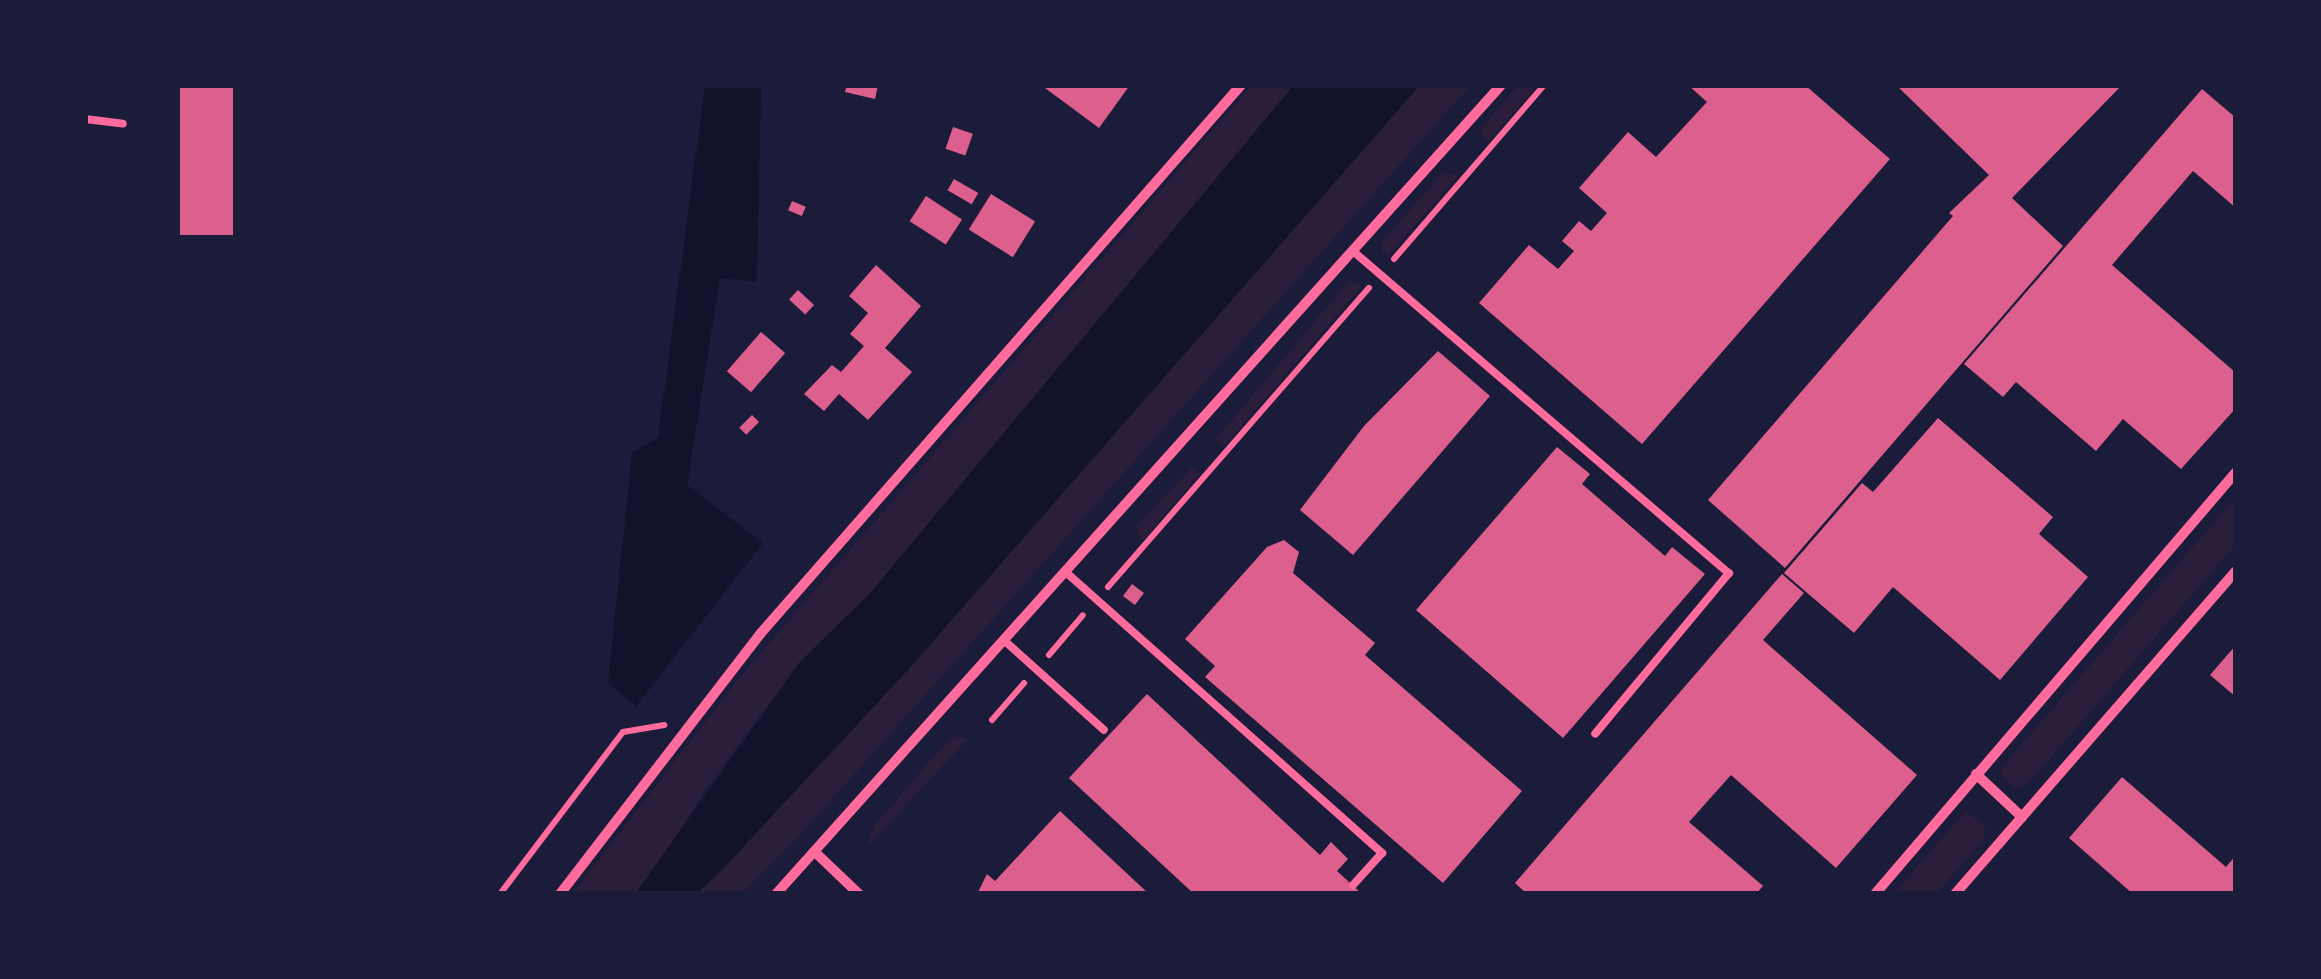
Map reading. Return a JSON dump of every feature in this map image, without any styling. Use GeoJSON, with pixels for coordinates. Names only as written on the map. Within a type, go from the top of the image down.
{"type":"FeatureCollection","features":[{"type":"Feature","properties":{"kind":"street"},"geometry":{"type":"LineString","coordinates":[[560,894],[761,633],[1242,85]]}},
{"type":"Feature","properties":{"kind":"street"},"geometry":{"type":"LineString","coordinates":[[776,894],[818,854],[1008,643],[1501,85]]}},
{"type":"Feature","properties":{"kind":"street"},"geometry":{"type":"LineString","coordinates":[[1875,894],[2236,472]]}},
{"type":"Feature","properties":{"kind":"street"},"geometry":{"type":"LineString","coordinates":[[1955,894],[2236,571]]}},
{"type":"Feature","properties":{"kind":"street"},"geometry":{"type":"LineString","coordinates":[[1976,774],[2022,818]]}},
{"type":"Feature","properties":{"kind":"street"},"geometry":{"type":"LineString","coordinates":[[818,854],[859,894]]}},
{"type":"Feature","properties":{"kind":"lane"},"geometry":{"type":"LineString","coordinates":[[85,118],[123,124]]}},
{"type":"Feature","properties":{"kind":"lane"},"geometry":{"type":"LineString","coordinates":[[1354,252],[1728,573],[1595,734]]}},
{"type":"Feature","properties":{"kind":"lane"},"geometry":{"type":"LineString","coordinates":[[1068,575],[1382,853],[1354,885]]}},
{"type":"Feature","properties":{"kind":"lane"},"geometry":{"type":"LineString","coordinates":[[1008,643],[1104,730]]}},
{"type":"Feature","properties":{"kind":"path"},"geometry":{"type":"LineString","coordinates":[[992,720],[1544,85]]}},
{"type":"Feature","properties":{"kind":"path"},"geometry":{"type":"LineString","coordinates":[[500,894],[623,732],[690,722]]}},
{"type":"Feature","properties":{"kind":"shaded area"},"geometry":{"type":"Polygon","coordinates":[[[705,85],[761,85],[757,282],[720,278],[687,485],[763,543],[636,706],[608,683],[632,453],[658,438],[705,85]]]}},
{"type":"Feature","properties":{"kind":"shaded area"},"geometry":{"type":"Polygon","coordinates":[[[1252,85],[1294,85],[872,591],[800,662],[704,791],[652,875],[635,894],[572,894],[741,676],[1252,85]]]}},
{"type":"Feature","properties":{"kind":"shaded area"},"geometry":{"type":"Polygon","coordinates":[[[1294,85],[1420,85],[906,672],[720,872],[696,894],[635,894],[800,662],[872,591],[1294,85]]]}},
{"type":"Feature","properties":{"kind":"shaded area"},"geometry":{"type":"Polygon","coordinates":[[[1420,85],[1471,85],[799,836],[741,894],[696,894],[906,672],[1420,85]]]}},
{"type":"Feature","properties":{"kind":"shaded area"},"geometry":{"type":"Polygon","coordinates":[[[1519,85],[1538,85],[1487,143],[1480,129],[1519,85]]]}},
{"type":"Feature","properties":{"kind":"shaded area"},"geometry":{"type":"Polygon","coordinates":[[[1443,172],[1458,176],[1388,256],[1382,253],[1381,243],[1443,172]]]}},
{"type":"Feature","properties":{"kind":"shaded area"},"geometry":{"type":"Polygon","coordinates":[[[1348,282],[1362,286],[1224,446],[1215,440],[1348,282]]]}},
{"type":"Feature","properties":{"kind":"shaded area"},"geometry":{"type":"Polygon","coordinates":[[[1192,468],[1200,473],[1142,541],[1136,526],[1192,468]]]}},
{"type":"Feature","properties":{"kind":"shaded area"},"geometry":{"type":"Polygon","coordinates":[[[2236,497],[2236,544],[2033,778],[2019,789],[2008,783],[2000,773],[2007,761],[2236,497]]]}},
{"type":"Feature","properties":{"kind":"shaded area"},"geometry":{"type":"Polygon","coordinates":[[[959,736],[967,740],[866,848],[874,826],[949,739],[959,736]]]}},
{"type":"Feature","properties":{"kind":"shaded area"},"geometry":{"type":"Polygon","coordinates":[[[1965,812],[1985,824],[1984,839],[1936,894],[1893,894],[1965,812]]]}},
{"type":"Feature","properties":{"kind":"building"},"geometry":{"type":"Polygon","coordinates":[[[180,85],[233,85],[233,235],[180,235],[180,85]]]}},
{"type":"Feature","properties":{"kind":"building"},"geometry":{"type":"Polygon","coordinates":[[[847,85],[878,85],[875,99],[845,92],[847,85]]]}},
{"type":"Feature","properties":{"kind":"building"},"geometry":{"type":"Polygon","coordinates":[[[1041,85],[1130,85],[1099,128],[1041,85]]]}},
{"type":"Feature","properties":{"kind":"building"},"geometry":{"type":"Polygon","coordinates":[[[1688,85],[1805,85],[1890,159],[1642,444],[1479,303],[1529,245],[1558,269],[1574,251],[1562,241],[1579,221],[1591,231],[1607,213],[1579,188],[1628,132],[1656,157],[1707,102],[1688,85]]]}},
{"type":"Feature","properties":{"kind":"building"},"geometry":{"type":"Polygon","coordinates":[[[1896,85],[2122,85],[2012,198],[2063,246],[1785,568],[1708,500],[1953,216],[1949,213],[1989,175],[1896,85]]]}},
{"type":"Feature","properties":{"kind":"building"},"geometry":{"type":"Polygon","coordinates":[[[2202,89],[2236,118],[2236,208],[2193,171],[2112,265],[2236,373],[2236,408],[2181,469],[2123,419],[2096,451],[2016,382],[2003,397],[1964,364],[2202,89]]]}},
{"type":"Feature","properties":{"kind":"building"},"geometry":{"type":"Polygon","coordinates":[[[953,127],[973,134],[965,156],[946,149],[953,127]]]}},
{"type":"Feature","properties":{"kind":"building"},"geometry":{"type":"Polygon","coordinates":[[[954,179],[978,193],[972,204],[948,190],[954,179]]]}},
{"type":"Feature","properties":{"kind":"building"},"geometry":{"type":"Polygon","coordinates":[[[991,194],[1035,222],[1013,257],[969,230],[991,194]]]}},
{"type":"Feature","properties":{"kind":"building"},"geometry":{"type":"Polygon","coordinates":[[[926,196],[962,219],[946,245],[910,221],[926,196]]]}},
{"type":"Feature","properties":{"kind":"building"},"geometry":{"type":"Polygon","coordinates":[[[792,201],[806,207],[802,216],[788,210],[792,201]]]}},
{"type":"Feature","properties":{"kind":"building"},"geometry":{"type":"Polygon","coordinates":[[[876,265],[921,306],[885,348],[912,372],[868,420],[839,394],[824,411],[804,394],[832,365],[841,372],[864,346],[850,334],[868,313],[849,296],[876,265]]]}},
{"type":"Feature","properties":{"kind":"building"},"geometry":{"type":"Polygon","coordinates":[[[798,290],[814,305],[805,315],[789,300],[798,290]]]}},
{"type":"Feature","properties":{"kind":"building"},"geometry":{"type":"Polygon","coordinates":[[[761,332],[785,353],[751,392],[727,371],[761,332]]]}},
{"type":"Feature","properties":{"kind":"building"},"geometry":{"type":"Polygon","coordinates":[[[1438,351],[1490,396],[1353,555],[1300,510],[1364,426],[1438,351]]]}},
{"type":"Feature","properties":{"kind":"building"},"geometry":{"type":"Polygon","coordinates":[[[752,415],[759,422],[746,435],[739,428],[752,415]]]}},
{"type":"Feature","properties":{"kind":"building"},"geometry":{"type":"Polygon","coordinates":[[[1938,418],[2053,517],[2039,534],[2088,577],[2000,680],[1893,587],[1854,633],[1784,573],[1862,483],[1873,492],[1938,418]]]}},
{"type":"Feature","properties":{"kind":"building"},"geometry":{"type":"Polygon","coordinates":[[[1557,447],[1590,474],[1582,484],[1665,556],[1672,547],[1705,574],[1563,738],[1416,610],[1557,447]]]}},
{"type":"Feature","properties":{"kind":"building"},"geometry":{"type":"Polygon","coordinates":[[[1284,540],[1299,552],[1293,573],[1375,643],[1365,655],[1522,791],[1443,883],[1205,677],[1215,666],[1185,639],[1267,547],[1284,540]]]}},
{"type":"Feature","properties":{"kind":"building"},"geometry":{"type":"Polygon","coordinates":[[[1782,574],[1804,593],[1763,640],[1917,775],[1836,868],[1731,775],[1689,822],[1763,886],[1756,894],[1527,894],[1515,883],[1782,574]]]}},
{"type":"Feature","properties":{"kind":"building"},"geometry":{"type":"Polygon","coordinates":[[[1132,584],[1144,593],[1135,605],[1123,596],[1132,584]]]}},
{"type":"Feature","properties":{"kind":"building"},"geometry":{"type":"Polygon","coordinates":[[[2236,645],[2236,697],[2210,675],[2236,645]]]}},
{"type":"Feature","properties":{"kind":"building"},"geometry":{"type":"Polygon","coordinates":[[[1147,694],[1320,855],[1331,842],[1348,859],[1337,871],[1362,894],[1194,894],[1069,778],[1147,694]]]}},
{"type":"Feature","properties":{"kind":"building"},"geometry":{"type":"Polygon","coordinates":[[[2122,777],[2226,867],[2236,855],[2236,894],[2133,894],[2069,838],[2122,777]]]}},
{"type":"Feature","properties":{"kind":"building"},"geometry":{"type":"Polygon","coordinates":[[[1060,811],[1149,894],[977,894],[987,874],[995,881],[1060,811]]]}}]}
